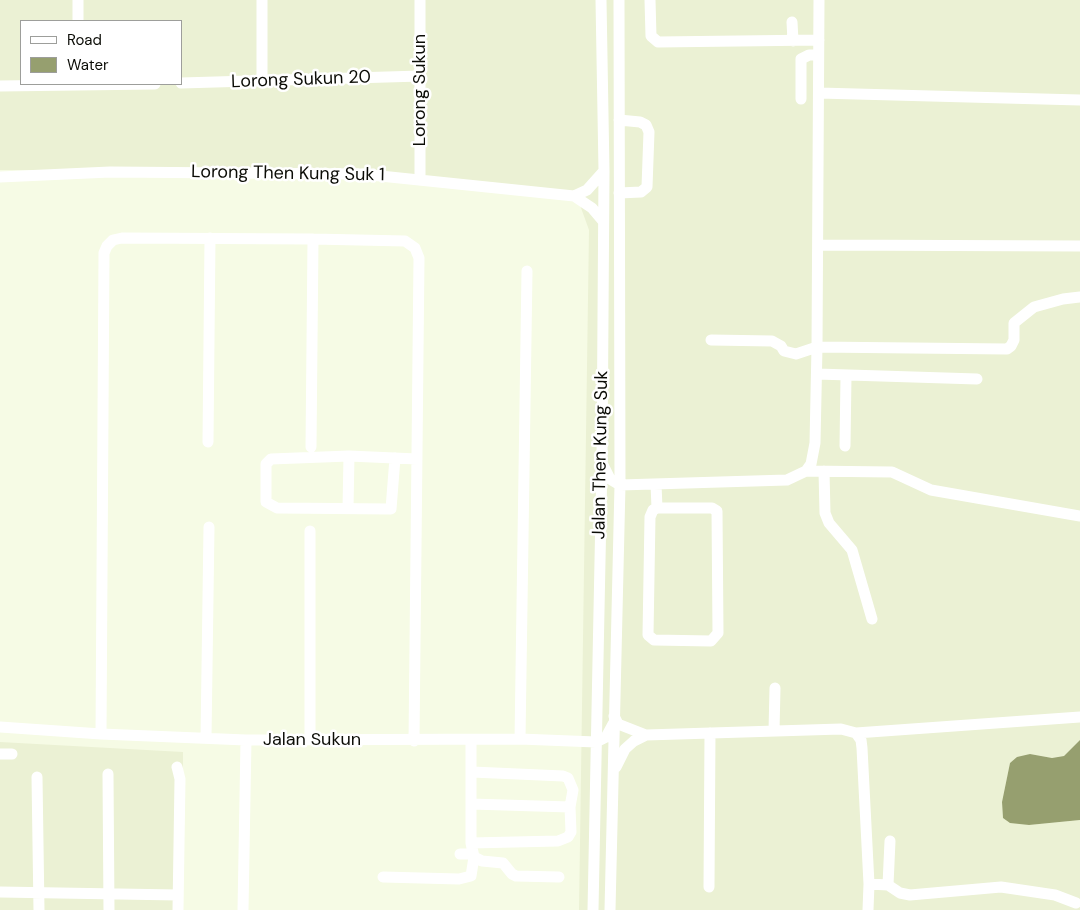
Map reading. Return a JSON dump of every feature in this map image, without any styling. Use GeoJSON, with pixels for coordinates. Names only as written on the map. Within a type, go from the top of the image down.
{"type":"FeatureCollection","features":[{"type":"Feature","properties":{"kind":"street"},"geometry":{"type":"LineString","coordinates":[[78,0],[78,20]]}},
{"type":"Feature","properties":{"kind":"street"},"geometry":{"type":"LineString","coordinates":[[262,0],[262,82]]}},
{"type":"Feature","properties":{"kind":"street","name":"Lorong Sukun"},"geometry":{"type":"LineString","coordinates":[[420,0],[420,180]]}},
{"type":"Feature","properties":{"kind":"street","name":"Jalan Then Kung Suk"},"geometry":{"type":"LineString","coordinates":[[593,910],[602,461],[604,171],[601,0]]}},
{"type":"Feature","properties":{"kind":"street","name":"Jalan Then Kung Suk"},"geometry":{"type":"LineString","coordinates":[[610,910],[620,484],[619,0]]}},
{"type":"Feature","properties":{"kind":"street"},"geometry":{"type":"LineString","coordinates":[[650,0],[651,36],[658,42],[818,40]]}},
{"type":"Feature","properties":{"kind":"street"},"geometry":{"type":"LineString","coordinates":[[806,471],[814,451],[817,374],[819,0]]}},
{"type":"Feature","properties":{"kind":"street"},"geometry":{"type":"LineString","coordinates":[[792,22],[793,40]]}},
{"type":"Feature","properties":{"kind":"street"},"geometry":{"type":"LineString","coordinates":[[801,100],[801,59],[809,55],[818,55]]}},
{"type":"Feature","properties":{"kind":"street","name":"Lorong Sukun 20"},"geometry":{"type":"LineString","coordinates":[[182,83],[421,76]]}},
{"type":"Feature","properties":{"kind":"street"},"geometry":{"type":"LineString","coordinates":[[0,86],[39,85]]}},
{"type":"Feature","properties":{"kind":"street"},"geometry":{"type":"LineString","coordinates":[[819,93],[1080,100]]}},
{"type":"Feature","properties":{"kind":"street"},"geometry":{"type":"LineString","coordinates":[[619,120],[640,122],[646,125],[649,132],[647,187],[641,192],[619,193]]}},
{"type":"Feature","properties":{"kind":"street","name":"Lorong Then Kung Suk 1"},"geometry":{"type":"LineString","coordinates":[[0,177],[110,172],[295,171],[362,174],[574,196]]}},
{"type":"Feature","properties":{"kind":"street"},"geometry":{"type":"LineString","coordinates":[[574,196],[587,190],[598,181],[604,171]]}},
{"type":"Feature","properties":{"kind":"street"},"geometry":{"type":"LineString","coordinates":[[574,196],[592,208],[603,221]]}},
{"type":"Feature","properties":{"kind":"street"},"geometry":{"type":"LineString","coordinates":[[101,734],[104,252],[109,242],[117,238],[404,241],[410,243],[418,253],[414,741]]}},
{"type":"Feature","properties":{"kind":"street"},"geometry":{"type":"LineString","coordinates":[[208,442],[210,238]]}},
{"type":"Feature","properties":{"kind":"street"},"geometry":{"type":"LineString","coordinates":[[311,447],[314,239]]}},
{"type":"Feature","properties":{"kind":"street"},"geometry":{"type":"LineString","coordinates":[[819,245],[1080,246]]}},
{"type":"Feature","properties":{"kind":"street"},"geometry":{"type":"LineString","coordinates":[[520,739],[527,271]]}},
{"type":"Feature","properties":{"kind":"street"},"geometry":{"type":"LineString","coordinates":[[711,340],[772,341],[781,346],[784,351],[796,354],[817,347],[1007,349],[1014,340],[1014,323],[1034,307],[1063,299],[1080,297]]}},
{"type":"Feature","properties":{"kind":"street"},"geometry":{"type":"LineString","coordinates":[[817,374],[977,379]]}},
{"type":"Feature","properties":{"kind":"street"},"geometry":{"type":"LineString","coordinates":[[845,446],[846,376]]}},
{"type":"Feature","properties":{"kind":"street"},"geometry":{"type":"LineString","coordinates":[[395,458],[392,509],[271,506],[266,502],[266,464],[273,458],[349,456],[395,458],[417,460]]}},
{"type":"Feature","properties":{"kind":"street"},"geometry":{"type":"LineString","coordinates":[[348,508],[349,456]]}},
{"type":"Feature","properties":{"kind":"street"},"geometry":{"type":"LineString","coordinates":[[602,461],[606,474],[620,484],[787,480],[806,471],[892,472],[931,490],[1080,516]]}},
{"type":"Feature","properties":{"kind":"street"},"geometry":{"type":"LineString","coordinates":[[824,471],[825,513],[829,523],[852,550],[872,619]]}},
{"type":"Feature","properties":{"kind":"street"},"geometry":{"type":"LineString","coordinates":[[601,517],[620,484]]}},
{"type":"Feature","properties":{"kind":"street"},"geometry":{"type":"LineString","coordinates":[[656,484],[656,508],[650,517],[648,635],[654,640],[711,641],[718,633],[717,511],[712,508],[656,508]]}},
{"type":"Feature","properties":{"kind":"street"},"geometry":{"type":"LineString","coordinates":[[206,738],[208,527]]}},
{"type":"Feature","properties":{"kind":"street"},"geometry":{"type":"LineString","coordinates":[[310,531],[310,740]]}},
{"type":"Feature","properties":{"kind":"street"},"geometry":{"type":"LineString","coordinates":[[774,731],[775,688]]}},
{"type":"Feature","properties":{"kind":"street"},"geometry":{"type":"LineString","coordinates":[[596,742],[606,737],[614,719],[618,724],[646,735],[841,729],[856,733],[1080,717]]}},
{"type":"Feature","properties":{"kind":"street","name":"Jalan Sukun"},"geometry":{"type":"LineString","coordinates":[[0,727],[101,734],[246,740],[414,741],[520,739],[596,742]]}},
{"type":"Feature","properties":{"kind":"street"},"geometry":{"type":"LineString","coordinates":[[856,733],[861,740],[862,748],[869,884],[868,910]]}},
{"type":"Feature","properties":{"kind":"street"},"geometry":{"type":"LineString","coordinates":[[709,886],[710,734]]}},
{"type":"Feature","properties":{"kind":"street"},"geometry":{"type":"LineString","coordinates":[[613,776],[618,759],[625,749],[634,741],[646,735]]}},
{"type":"Feature","properties":{"kind":"street"},"geometry":{"type":"LineString","coordinates":[[243,910],[246,740]]}},
{"type":"Feature","properties":{"kind":"street"},"geometry":{"type":"LineString","coordinates":[[383,876],[460,879],[470,876],[472,851],[472,772],[470,740]]}},
{"type":"Feature","properties":{"kind":"street"},"geometry":{"type":"LineString","coordinates":[[177,767],[180,779],[178,910]]}},
{"type":"Feature","properties":{"kind":"street"},"geometry":{"type":"LineString","coordinates":[[460,854],[558,841],[568,837],[571,832],[570,807],[573,790],[568,778],[563,776],[472,772]]}},
{"type":"Feature","properties":{"kind":"street"},"geometry":{"type":"LineString","coordinates":[[108,774],[109,910]]}},
{"type":"Feature","properties":{"kind":"street"},"geometry":{"type":"LineString","coordinates":[[37,777],[40,910]]}},
{"type":"Feature","properties":{"kind":"street"},"geometry":{"type":"LineString","coordinates":[[471,804],[570,807]]}},
{"type":"Feature","properties":{"kind":"street"},"geometry":{"type":"LineString","coordinates":[[888,885],[890,841]]}},
{"type":"Feature","properties":{"kind":"street"},"geometry":{"type":"LineString","coordinates":[[472,851],[482,861],[503,863],[516,876],[559,877]]}},
{"type":"Feature","properties":{"kind":"street"},"geometry":{"type":"LineString","coordinates":[[869,884],[888,885],[900,893],[910,895],[1001,886],[1055,895],[1076,903]]}},
{"type":"Feature","properties":{"kind":"street"},"geometry":{"type":"LineString","coordinates":[[0,892],[178,895]]}},
{"type":"Feature","properties":{"kind":"shaded area"},"geometry":{"type":"Polygon","coordinates":[[[0,0],[1080,0],[1080,740],[1064,756],[1052,758],[1030,754],[1010,763],[1002,802],[1003,818],[1029,825],[1080,820],[1080,910],[579,910],[589,230],[576,194],[338,170],[0,170],[0,0]]]}},
{"type":"Feature","properties":{"kind":"shaded area"},"geometry":{"type":"Polygon","coordinates":[[[0,742],[183,752],[183,910],[0,910],[0,742]]]}},
{"type":"Feature","properties":{"kind":"water"},"geometry":{"type":"Polygon","coordinates":[[[1080,740],[1080,820],[1029,825],[1010,823],[1003,818],[1002,802],[1010,763],[1017,757],[1030,754],[1052,758],[1064,756],[1080,740]]]}}]}
